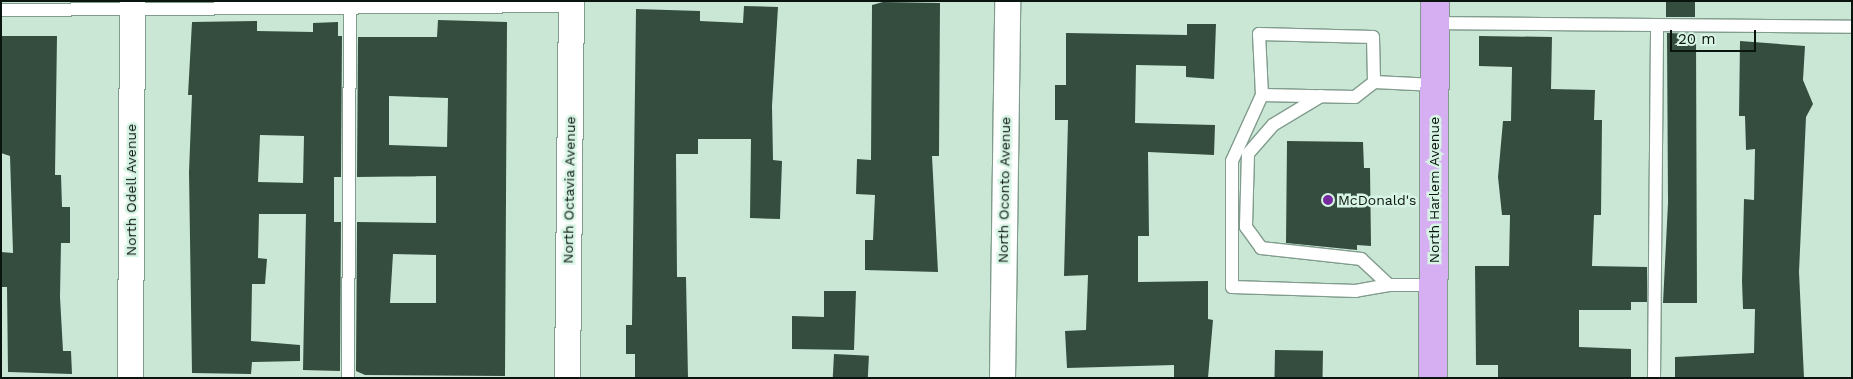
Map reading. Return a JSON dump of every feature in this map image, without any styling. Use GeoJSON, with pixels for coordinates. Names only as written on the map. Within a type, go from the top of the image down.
{"type":"FeatureCollection","features":[{"type":"Feature","properties":{"kind":"main road","name":"North Harlem Avenue"},"geometry":{"type":"LineString","coordinates":[[1433,378],[1435,12]]}},
{"type":"Feature","properties":{"kind":"street","name":"North Oconto Avenue"},"geometry":{"type":"LineString","coordinates":[[1002,378],[1006,1]]}},
{"type":"Feature","properties":{"kind":"street","name":"North Octavia Avenue"},"geometry":{"type":"LineString","coordinates":[[567,378],[571,4]]}},
{"type":"Feature","properties":{"kind":"street","name":"North Odell Avenue"},"geometry":{"type":"LineString","coordinates":[[130,378],[132,5]]}},
{"type":"Feature","properties":{"kind":"lane"},"geometry":{"type":"LineString","coordinates":[[1,10],[132,5],[350,7],[571,4]]}},
{"type":"Feature","properties":{"kind":"lane"},"geometry":{"type":"LineString","coordinates":[[348,378],[350,7]]}},
{"type":"Feature","properties":{"kind":"lane"},"geometry":{"type":"LineString","coordinates":[[1435,12],[1657,25],[1852,27]]}},
{"type":"Feature","properties":{"kind":"lane"},"geometry":{"type":"LineString","coordinates":[[1654,378],[1657,25]]}},
{"type":"Feature","properties":{"kind":"lane"},"geometry":{"type":"LineString","coordinates":[[1374,82],[1373,37],[1259,34],[1262,95],[1232,162],[1232,287],[1356,291],[1388,285],[1434,285]]}},
{"type":"Feature","properties":{"kind":"lane"},"geometry":{"type":"LineString","coordinates":[[1262,95],[1355,97],[1374,82],[1435,85]]}},
{"type":"Feature","properties":{"kind":"lane"},"geometry":{"type":"LineString","coordinates":[[1321,96],[1274,126],[1248,154],[1246,227],[1261,248],[1361,258],[1388,285]]}},
{"type":"Feature","properties":{"kind":"building"},"geometry":{"type":"Polygon","coordinates":[[[1666,1],[1695,1],[1695,17],[1666,17],[1666,1]]]}},
{"type":"Feature","properties":{"kind":"building"},"geometry":{"type":"Polygon","coordinates":[[[883,2],[940,3],[939,156],[932,156],[938,272],[865,270],[865,240],[873,240],[875,195],[856,194],[857,159],[871,160],[872,5],[883,2]]]}},
{"type":"Feature","properties":{"kind":"building"},"geometry":{"type":"Polygon","coordinates":[[[744,6],[778,7],[772,106],[773,160],[782,161],[780,219],[750,218],[751,139],[698,139],[698,154],[676,154],[677,277],[686,277],[688,378],[635,378],[635,354],[626,354],[626,325],[632,325],[636,9],[700,11],[700,21],[743,23],[744,6]]]}},
{"type":"Feature","properties":{"kind":"building"},"geometry":{"type":"Polygon","coordinates":[[[438,20],[507,22],[505,376],[365,375],[356,371],[357,222],[436,223],[436,176],[357,177],[358,37],[437,37],[438,20]],[[389,96],[389,145],[447,147],[448,98],[389,96]],[[393,254],[390,303],[436,303],[436,255],[393,254]]]}},
{"type":"Feature","properties":{"kind":"building"},"geometry":{"type":"Polygon","coordinates":[[[257,21],[257,31],[313,32],[313,23],[338,22],[338,36],[342,36],[341,177],[334,177],[334,222],[341,222],[340,371],[303,370],[306,214],[259,214],[258,258],[267,259],[265,284],[252,284],[251,341],[300,345],[300,361],[252,362],[251,374],[192,373],[189,172],[192,95],[188,95],[192,22],[257,21]],[[260,135],[258,182],[303,183],[304,136],[260,135]]]}},
{"type":"Feature","properties":{"kind":"building"},"geometry":{"type":"Polygon","coordinates":[[[1187,24],[1216,24],[1214,79],[1186,77],[1186,66],[1136,65],[1135,123],[1215,125],[1214,155],[1148,152],[1149,236],[1138,236],[1138,282],[1208,281],[1208,319],[1213,320],[1208,378],[1174,378],[1174,365],[1067,368],[1065,331],[1086,330],[1088,275],[1064,276],[1068,120],[1055,120],[1055,85],[1066,85],[1066,33],[1187,35],[1187,24]]]}},
{"type":"Feature","properties":{"kind":"building"},"geometry":{"type":"Polygon","coordinates":[[[1667,33],[1696,34],[1697,303],[1663,303],[1668,203],[1667,33]]]}},
{"type":"Feature","properties":{"kind":"building"},"geometry":{"type":"Polygon","coordinates":[[[1,36],[57,36],[55,175],[61,175],[62,207],[70,207],[70,243],[61,243],[60,297],[63,351],[71,351],[72,374],[8,372],[7,287],[1,287],[1,252],[13,253],[10,156],[1,153],[1,36]]]}},
{"type":"Feature","properties":{"kind":"building"},"geometry":{"type":"Polygon","coordinates":[[[1479,36],[1552,37],[1551,89],[1595,90],[1594,120],[1602,120],[1601,215],[1594,215],[1592,266],[1647,267],[1647,302],[1631,302],[1631,310],[1579,310],[1579,347],[1631,349],[1631,378],[1498,378],[1498,365],[1476,365],[1475,266],[1509,266],[1510,215],[1502,215],[1498,177],[1503,121],[1511,121],[1512,67],[1479,66],[1479,36]]]}},
{"type":"Feature","properties":{"kind":"building"},"geometry":{"type":"Polygon","coordinates":[[[1740,41],[1805,46],[1803,80],[1813,104],[1806,117],[1799,272],[1804,378],[1675,378],[1675,357],[1754,353],[1755,309],[1743,309],[1742,281],[1744,199],[1754,200],[1755,149],[1746,150],[1745,116],[1739,116],[1740,41]]]}},
{"type":"Feature","properties":{"kind":"building","name":"McDonald's"},"geometry":{"type":"Polygon","coordinates":[[[1287,141],[1363,142],[1364,168],[1370,168],[1371,246],[1357,245],[1357,250],[1286,243],[1287,141]]]}},
{"type":"Feature","properties":{"kind":"building"},"geometry":{"type":"Polygon","coordinates":[[[824,291],[856,291],[854,350],[792,349],[792,316],[824,317],[824,291]]]}},
{"type":"Feature","properties":{"kind":"building"},"geometry":{"type":"Polygon","coordinates":[[[1275,350],[1323,351],[1323,378],[1275,378],[1275,350]]]}},
{"type":"Feature","properties":{"kind":"building"},"geometry":{"type":"Polygon","coordinates":[[[834,354],[869,356],[868,378],[833,378],[834,354]]]}},
{"type":"Feature","properties":{"kind":"place","name":"McDonald's"},"geometry":{"type":"Point","coordinates":[1328,200]}}]}
